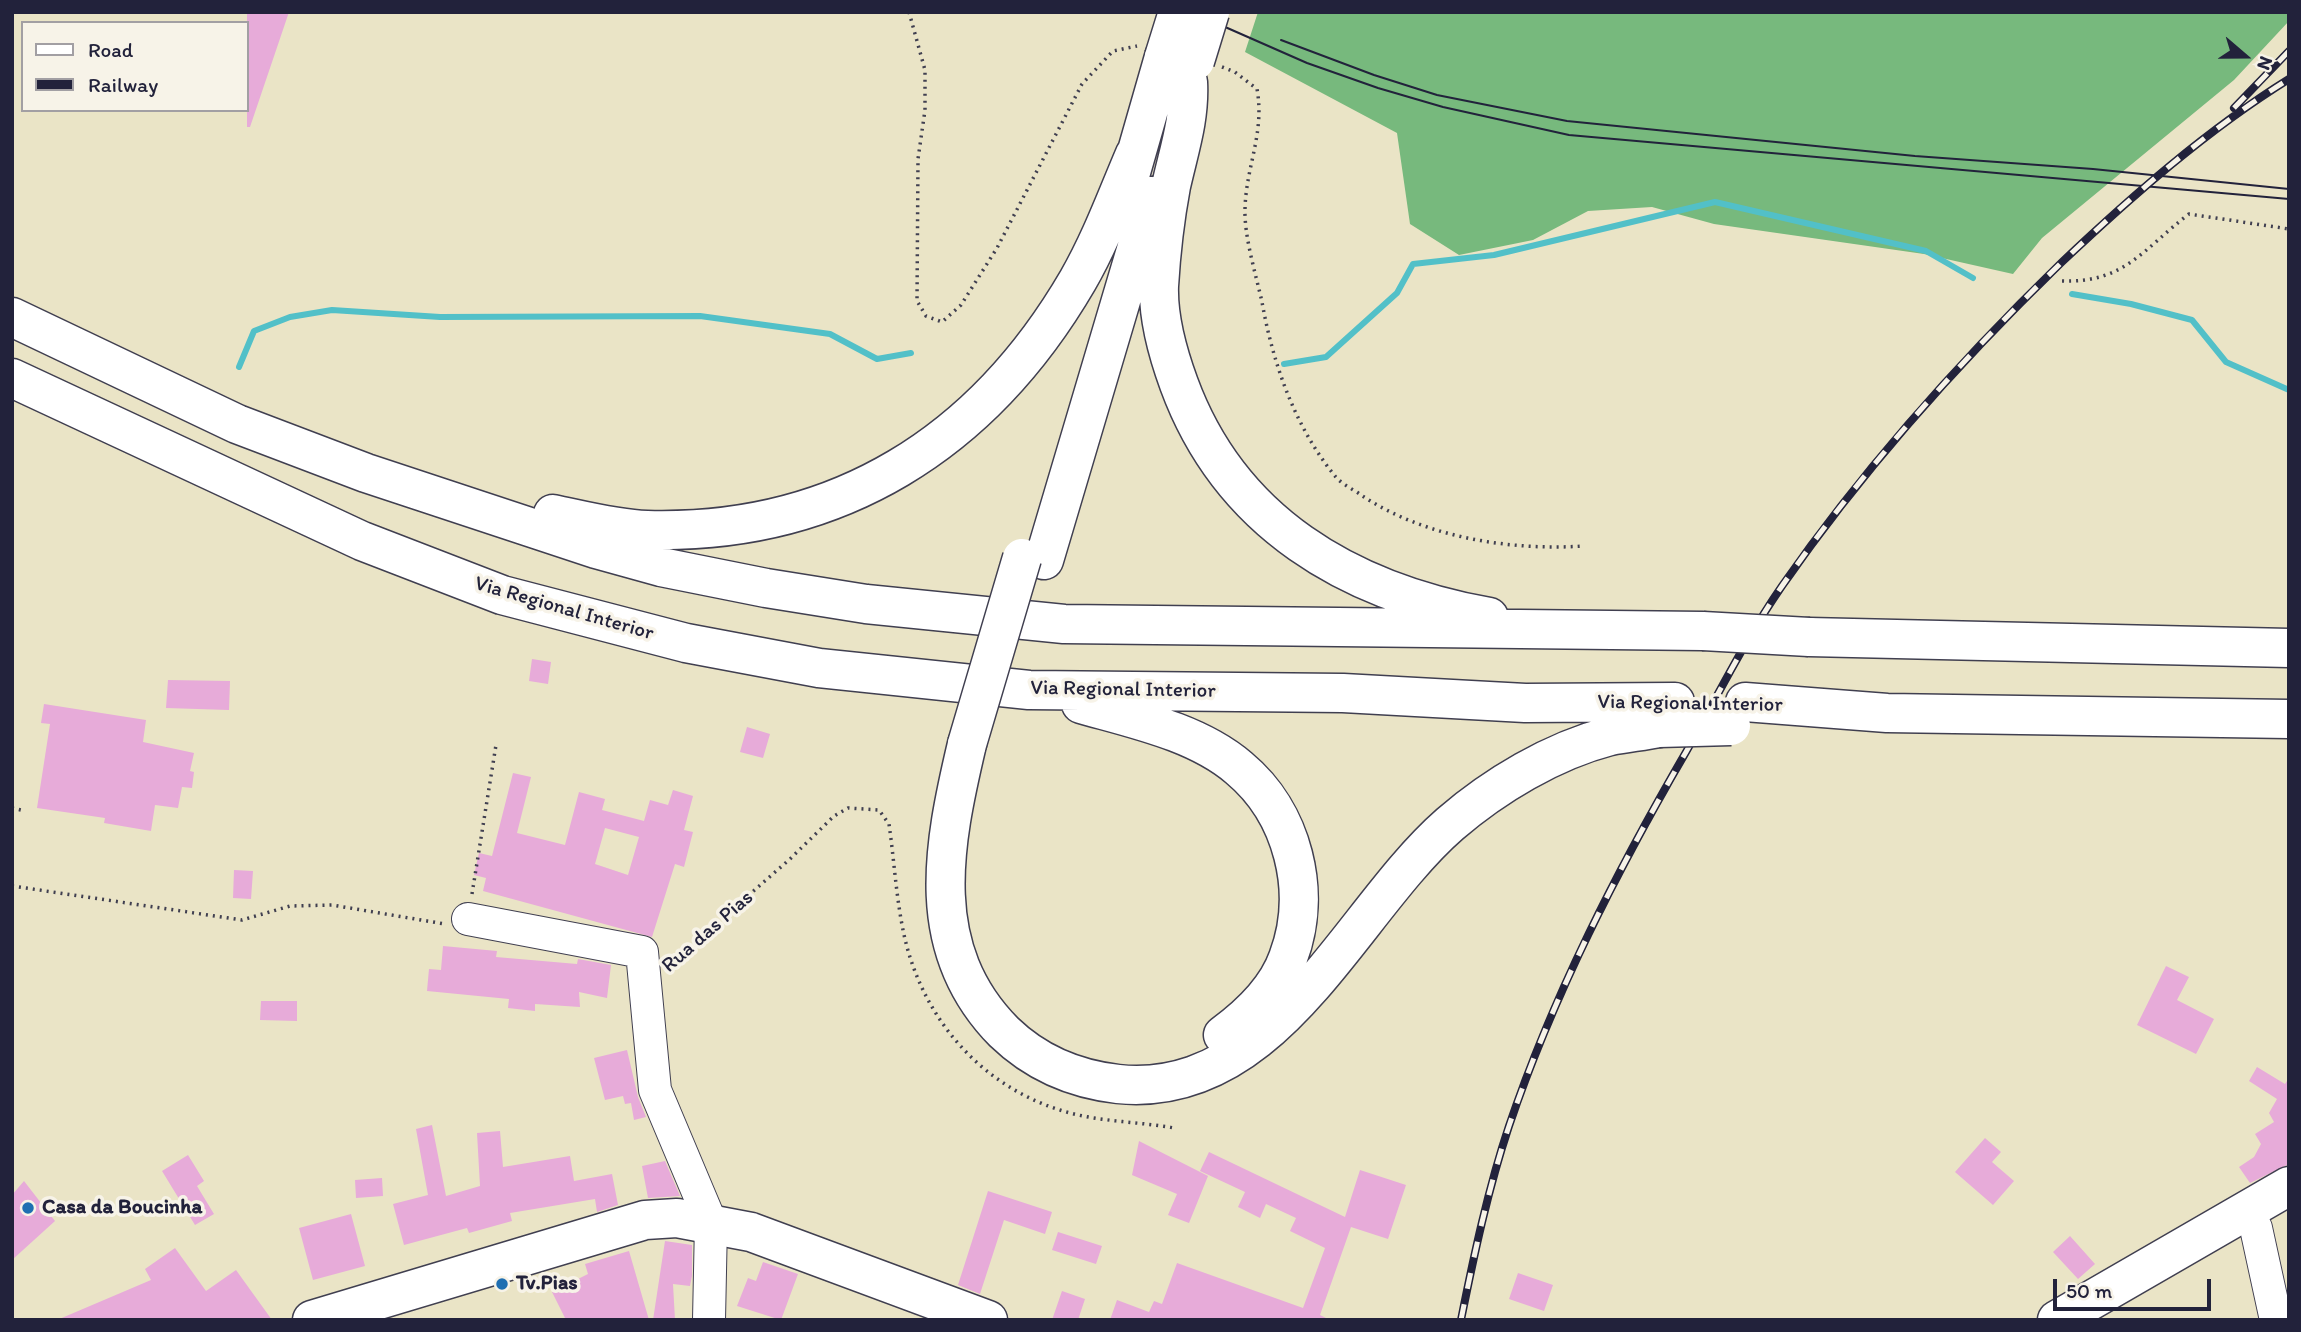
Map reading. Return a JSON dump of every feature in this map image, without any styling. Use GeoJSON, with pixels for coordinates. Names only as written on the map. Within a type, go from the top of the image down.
{"type":"FeatureCollection","features":[{"type":"Feature","properties":{"kind":"main road"},"geometry":{"type":"LineString","coordinates":[[1178,12],[1182,67],[1190,111],[1171,187],[1159,289],[1174,370],[1187,405],[1220,464],[1235,485],[1289,536],[1350,574],[1384,588],[1482,616],[1556,629]]}},
{"type":"Feature","properties":{"kind":"main road"},"geometry":{"type":"LineString","coordinates":[[477,510],[513,505],[644,530],[706,529],[796,513],[827,504],[890,475],[919,458],[971,416],[1028,355],[1079,278],[1135,154],[1210,12]]}},
{"type":"Feature","properties":{"kind":"main road"},"geometry":{"type":"LineString","coordinates":[[1182,67],[1126,276],[1033,559],[945,855],[945,904],[953,950],[967,983],[989,1017],[1016,1043],[1047,1065],[1101,1082],[1132,1085],[1160,1083],[1200,1073],[1230,1059],[1259,1038],[1315,983],[1413,861],[1449,825],[1486,796],[1561,755],[1667,715]]}},
{"type":"Feature","properties":{"kind":"main road"},"geometry":{"type":"LineString","coordinates":[[1033,559],[1135,154]]}},
{"type":"Feature","properties":{"kind":"main road"},"geometry":{"type":"LineString","coordinates":[[12,317],[237,424],[340,464],[661,567],[803,594],[948,613],[1064,624],[1404,630],[1703,631],[1809,637],[2289,648]]}},
{"type":"Feature","properties":{"kind":"main road","name":"Via Regional Interior"},"geometry":{"type":"LineString","coordinates":[[12,378],[362,541],[502,595],[686,643],[819,668],[1029,690],[1343,692],[1667,715],[1887,713],[2289,719]]}},
{"type":"Feature","properties":{"kind":"main road"},"geometry":{"type":"LineString","coordinates":[[979,745],[975,806],[967,857],[969,903],[977,943],[991,975],[1008,1002],[1030,1023],[1056,1040],[1107,1059],[1134,1061],[1188,1052],[1217,1039],[1242,1021],[1267,993],[1288,960],[1296,930],[1299,892],[1294,853],[1283,822],[1263,793],[1239,767],[1198,743],[1143,721],[1029,690]]}},
{"type":"Feature","properties":{"kind":"main road"},"geometry":{"type":"LineString","coordinates":[[2057,1320],[2289,1186]]}},
{"type":"Feature","properties":{"kind":"main road"},"geometry":{"type":"LineString","coordinates":[[312,1320],[645,1220],[677,1218],[751,1232],[988,1320]]}},
{"type":"Feature","properties":{"kind":"street"},"geometry":{"type":"LineString","coordinates":[[468,919],[642,952],[646,985]]}},
{"type":"Feature","properties":{"kind":"street","name":"Rua das Pias"},"geometry":{"type":"LineString","coordinates":[[646,985],[655,1090],[711,1223],[709,1320]]}},
{"type":"Feature","properties":{"kind":"street"},"geometry":{"type":"LineString","coordinates":[[2247,1210],[2256,1228],[2276,1320]]}},
{"type":"Feature","properties":{"kind":"path"},"geometry":{"type":"LineString","coordinates":[[2062,281],[2089,282],[2134,262],[2162,234],[2189,214],[2289,229]]}},
{"type":"Feature","properties":{"kind":"path"},"geometry":{"type":"LineString","coordinates":[[12,886],[242,920],[290,906],[332,905],[454,926],[468,919],[496,745]]}},
{"type":"Feature","properties":{"kind":"path"},"geometry":{"type":"LineString","coordinates":[[12,808],[25,811]]}},
{"type":"Feature","properties":{"kind":"path","name":"Rua das Pias"},"geometry":{"type":"LineString","coordinates":[[646,985],[711,930],[834,816],[848,808],[878,810]]}},
{"type":"Feature","properties":{"kind":"green space"},"geometry":{"type":"Polygon","coordinates":[[[1258,12],[2289,12],[2289,21],[2234,80],[2042,238],[2013,274],[1924,254],[1714,224],[1652,207],[1588,211],[1533,240],[1459,255],[1410,224],[1397,133],[1245,52],[1258,12]]]}},
{"type":"Feature","properties":{"kind":"building"},"geometry":{"type":"Polygon","coordinates":[[[247,12],[289,12],[250,127],[247,127],[247,12]]]}},
{"type":"Feature","properties":{"kind":"building"},"geometry":{"type":"Polygon","coordinates":[[[532,659],[551,662],[548,684],[529,681],[532,659]]]}},
{"type":"Feature","properties":{"kind":"building"},"geometry":{"type":"Polygon","coordinates":[[[168,680],[230,681],[229,710],[166,708],[168,680]]]}},
{"type":"Feature","properties":{"kind":"building"},"geometry":{"type":"Polygon","coordinates":[[[44,704],[146,720],[143,742],[194,753],[190,771],[194,772],[192,788],[182,787],[178,808],[155,805],[151,831],[104,823],[105,818],[37,808],[50,724],[41,723],[44,704]]]}},
{"type":"Feature","properties":{"kind":"building"},"geometry":{"type":"Polygon","coordinates":[[[747,727],[770,734],[763,758],[740,752],[747,727]]]}},
{"type":"Feature","properties":{"kind":"building"},"geometry":{"type":"Polygon","coordinates":[[[513,773],[531,777],[517,833],[565,845],[579,792],[605,799],[602,810],[644,821],[650,800],[668,805],[673,790],[693,796],[684,830],[693,832],[684,867],[675,864],[652,937],[483,891],[486,878],[474,875],[479,853],[492,856],[513,773]],[[605,828],[595,864],[628,875],[639,837],[605,828]]]}},
{"type":"Feature","properties":{"kind":"building"},"geometry":{"type":"Polygon","coordinates":[[[234,870],[253,871],[251,899],[233,898],[234,870]]]}},
{"type":"Feature","properties":{"kind":"building"},"geometry":{"type":"Polygon","coordinates":[[[443,946],[497,951],[496,957],[577,964],[578,959],[611,965],[607,998],[579,992],[580,1007],[535,1004],[535,1011],[508,1008],[509,999],[427,991],[429,969],[441,970],[443,946]]]}},
{"type":"Feature","properties":{"kind":"building"},"geometry":{"type":"Polygon","coordinates":[[[2166,966],[2189,977],[2177,1000],[2214,1019],[2196,1054],[2137,1025],[2166,966]]]}},
{"type":"Feature","properties":{"kind":"building"},"geometry":{"type":"Polygon","coordinates":[[[261,1001],[297,1001],[297,1021],[260,1020],[261,1001]]]}},
{"type":"Feature","properties":{"kind":"building"},"geometry":{"type":"Polygon","coordinates":[[[627,1050],[638,1097],[646,1117],[634,1120],[631,1103],[625,1104],[623,1096],[605,1100],[594,1058],[627,1050]]]}},
{"type":"Feature","properties":{"kind":"building"},"geometry":{"type":"Polygon","coordinates":[[[2257,1067],[2285,1084],[2289,1078],[2289,1164],[2250,1183],[2239,1167],[2254,1157],[2261,1144],[2255,1134],[2274,1122],[2269,1113],[2277,1099],[2249,1081],[2257,1067]]]}},
{"type":"Feature","properties":{"kind":"building"},"geometry":{"type":"Polygon","coordinates":[[[432,1125],[446,1196],[480,1186],[477,1133],[500,1131],[503,1167],[570,1156],[574,1181],[612,1174],[618,1205],[597,1212],[595,1199],[510,1213],[512,1221],[469,1233],[467,1228],[404,1245],[393,1204],[428,1195],[416,1129],[432,1125]]]}},
{"type":"Feature","properties":{"kind":"building"},"geometry":{"type":"Polygon","coordinates":[[[1985,1138],[2001,1152],[1992,1162],[2014,1181],[1993,1205],[1955,1172],[1985,1138]]]}},
{"type":"Feature","properties":{"kind":"building"},"geometry":{"type":"Polygon","coordinates":[[[1139,1141],[1208,1176],[1189,1223],[1168,1215],[1177,1194],[1132,1175],[1139,1141]]]}},
{"type":"Feature","properties":{"kind":"building"},"geometry":{"type":"Polygon","coordinates":[[[1209,1152],[1345,1217],[1360,1170],[1406,1185],[1388,1239],[1351,1227],[1320,1315],[1330,1320],[1110,1320],[1117,1300],[1149,1312],[1154,1301],[1162,1304],[1177,1263],[1303,1308],[1325,1248],[1290,1231],[1296,1218],[1266,1204],[1260,1218],[1238,1207],[1245,1192],[1200,1171],[1209,1152]]]}},
{"type":"Feature","properties":{"kind":"building"},"geometry":{"type":"Polygon","coordinates":[[[188,1155],[204,1181],[197,1186],[214,1214],[195,1225],[162,1171],[188,1155]]]}},
{"type":"Feature","properties":{"kind":"building"},"geometry":{"type":"Polygon","coordinates":[[[665,1161],[680,1196],[648,1198],[642,1166],[665,1161]]]}},
{"type":"Feature","properties":{"kind":"building"},"geometry":{"type":"Polygon","coordinates":[[[382,1178],[383,1196],[356,1198],[355,1180],[382,1178]]]}},
{"type":"Feature","properties":{"kind":"building","name":"Casa da Boucinha"},"geometry":{"type":"Polygon","coordinates":[[[24,1181],[55,1221],[12,1260],[12,1195],[24,1181]]]}},
{"type":"Feature","properties":{"kind":"building"},"geometry":{"type":"Polygon","coordinates":[[[988,1191],[1052,1212],[1045,1234],[1004,1220],[980,1294],[958,1285],[988,1191]]]}},
{"type":"Feature","properties":{"kind":"building"},"geometry":{"type":"Polygon","coordinates":[[[351,1214],[365,1266],[313,1280],[299,1228],[351,1214]]]}},
{"type":"Feature","properties":{"kind":"building"},"geometry":{"type":"Polygon","coordinates":[[[1058,1232],[1102,1246],[1096,1264],[1052,1250],[1058,1232]]]}},
{"type":"Feature","properties":{"kind":"building"},"geometry":{"type":"Polygon","coordinates":[[[2070,1236],[2095,1264],[2078,1279],[2053,1252],[2070,1236]]]}},
{"type":"Feature","properties":{"kind":"building"},"geometry":{"type":"Polygon","coordinates":[[[665,1241],[692,1245],[692,1276],[690,1286],[673,1284],[675,1320],[653,1320],[665,1241]]]}},
{"type":"Feature","properties":{"kind":"building"},"geometry":{"type":"Polygon","coordinates":[[[175,1248],[206,1291],[236,1270],[272,1320],[57,1320],[151,1280],[145,1269],[175,1248]]]}},
{"type":"Feature","properties":{"kind":"building"},"geometry":{"type":"Polygon","coordinates":[[[629,1251],[649,1320],[566,1320],[552,1292],[588,1274],[585,1264],[629,1251]]]}},
{"type":"Feature","properties":{"kind":"building"},"geometry":{"type":"Polygon","coordinates":[[[763,1262],[798,1274],[781,1320],[737,1306],[748,1278],[756,1281],[763,1262]]]}},
{"type":"Feature","properties":{"kind":"building"},"geometry":{"type":"Polygon","coordinates":[[[1518,1273],[1553,1285],[1544,1311],[1509,1299],[1518,1273]]]}},
{"type":"Feature","properties":{"kind":"building"},"geometry":{"type":"Polygon","coordinates":[[[1062,1291],[1085,1299],[1078,1320],[1052,1320],[1062,1291]]]}},
{"type":"Feature","properties":{"kind":"waterway"},"geometry":{"type":"LineString","coordinates":[[1284,364],[1326,357],[1397,293],[1413,264],[1494,255],[1715,202],[1926,251],[1973,278]]}},
{"type":"Feature","properties":{"kind":"waterway"},"geometry":{"type":"LineString","coordinates":[[2072,294],[2131,304],[2192,320],[2226,362],[2289,390]]}},
{"type":"Feature","properties":{"kind":"waterway"},"geometry":{"type":"LineString","coordinates":[[239,367],[254,331],[290,317],[332,310],[440,317],[700,316],[830,334],[877,359],[911,353]]}},
{"type":"Feature","properties":{"kind":"tram line"},"geometry":{"type":"LineString","coordinates":[[1191,12],[1307,63],[1378,88],[1443,107],[1569,135],[2289,199]]}},
{"type":"Feature","properties":{"kind":"tram line"},"geometry":{"type":"LineString","coordinates":[[1281,40],[1437,95],[1567,121],[1915,156],[2093,169],[2289,189]]}},
{"type":"Feature","properties":{"kind":"railway"},"geometry":{"type":"LineString","coordinates":[[2234,108],[2289,51]]}},
{"type":"Feature","properties":{"kind":"railway"},"geometry":{"type":"LineString","coordinates":[[1461,1320],[1501,1150],[1526,1077],[1566,982],[1635,842],[1744,647],[1782,586],[1879,458],[1986,338],[2088,237],[2171,165],[2229,120],[2289,79]]}},
{"type":"Feature","properties":{"kind":"place","name":"Casa da Boucinha"},"geometry":{"type":"Point","coordinates":[28,1208]}},
{"type":"Feature","properties":{"kind":"place","name":"Tv.Pias"},"geometry":{"type":"Point","coordinates":[502,1284]}}]}
